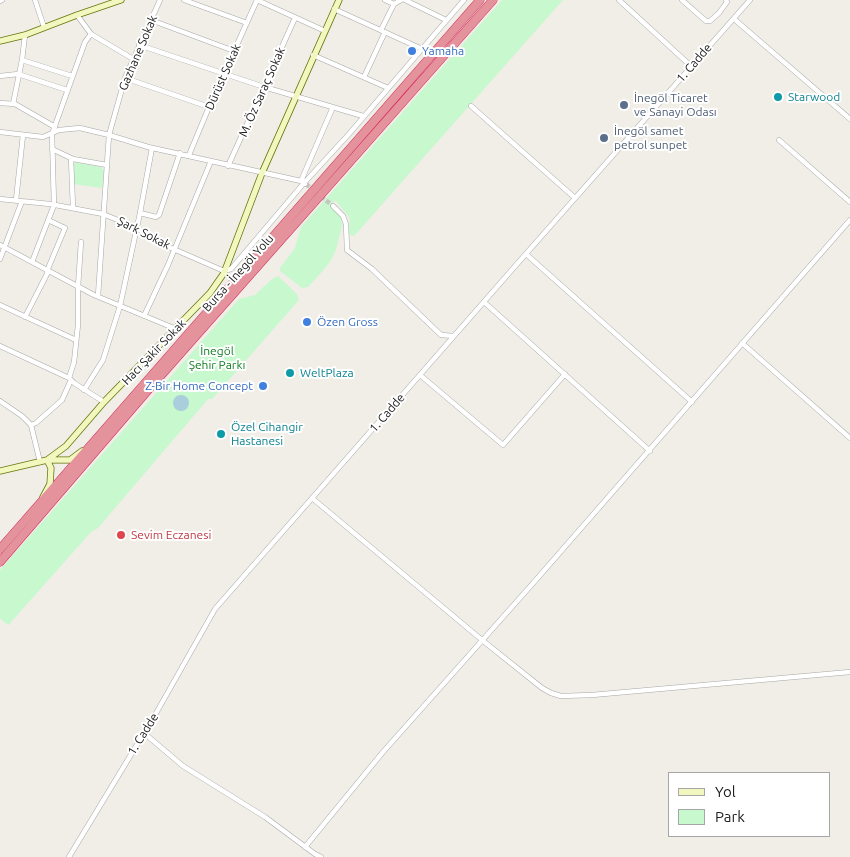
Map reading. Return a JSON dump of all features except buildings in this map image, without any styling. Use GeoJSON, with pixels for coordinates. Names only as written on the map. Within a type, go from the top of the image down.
{"type":"FeatureCollection","features":[{"type":"Feature","properties":{"kind":"highway","name":"Bursa - İnegöl Yolu"},"geometry":{"type":"LineString","coordinates":[[0,548],[480,0]]}},
{"type":"Feature","properties":{"kind":"highway","name":"Bursa - İnegöl Yolu"},"geometry":{"type":"LineString","coordinates":[[0,562],[493,0]]}},
{"type":"Feature","properties":{"kind":"street"},"geometry":{"type":"LineString","coordinates":[[35,0],[44,28]]}},
{"type":"Feature","properties":{"kind":"street"},"geometry":{"type":"LineString","coordinates":[[0,42],[44,28],[104,3],[121,0]]}},
{"type":"Feature","properties":{"kind":"street","name":"Gazhane Sokak"},"geometry":{"type":"LineString","coordinates":[[98,296],[109,134],[125,78],[160,0]]}},
{"type":"Feature","properties":{"kind":"street"},"geometry":{"type":"LineString","coordinates":[[184,0],[247,24]]}},
{"type":"Feature","properties":{"kind":"street"},"geometry":{"type":"LineString","coordinates":[[257,0],[325,31]]}},
{"type":"Feature","properties":{"kind":"street","name":"Dürüst Sokak"},"geometry":{"type":"LineString","coordinates":[[189,155],[257,0]]}},
{"type":"Feature","properties":{"kind":"street","name":"Hacı Şakir Sokak"},"geometry":{"type":"LineString","coordinates":[[48,460],[66,446],[104,402],[210,293],[224,271],[262,173],[339,0]]}},
{"type":"Feature","properties":{"kind":"street"},"geometry":{"type":"LineString","coordinates":[[385,0],[394,4]]}},
{"type":"Feature","properties":{"kind":"street"},"geometry":{"type":"LineString","coordinates":[[364,77],[394,4],[401,0]]}},
{"type":"Feature","properties":{"kind":"street"},"geometry":{"type":"LineString","coordinates":[[405,0],[446,20]]}},
{"type":"Feature","properties":{"kind":"street"},"geometry":{"type":"LineString","coordinates":[[224,271],[231,269],[240,260],[303,183],[464,0]]}},
{"type":"Feature","properties":{"kind":"street"},"geometry":{"type":"LineString","coordinates":[[619,0],[692,67]]}},
{"type":"Feature","properties":{"kind":"street"},"geometry":{"type":"LineString","coordinates":[[682,0],[706,21],[710,21],[719,13],[727,2],[726,0]]}},
{"type":"Feature","properties":{"kind":"street","name":"1. Cadde"},"geometry":{"type":"LineString","coordinates":[[69,857],[216,609],[750,0]]}},
{"type":"Feature","properties":{"kind":"street"},"geometry":{"type":"LineString","coordinates":[[334,9],[422,49]]}},
{"type":"Feature","properties":{"kind":"street"},"geometry":{"type":"LineString","coordinates":[[77,15],[91,34],[133,58]]}},
{"type":"Feature","properties":{"kind":"street","name":"M. Öz Saraç Sokak"},"geometry":{"type":"LineString","coordinates":[[228,166],[295,18]]}},
{"type":"Feature","properties":{"kind":"street"},"geometry":{"type":"LineString","coordinates":[[734,19],[850,119]]}},
{"type":"Feature","properties":{"kind":"street"},"geometry":{"type":"LineString","coordinates":[[151,20],[234,51]]}},
{"type":"Feature","properties":{"kind":"street"},"geometry":{"type":"LineString","coordinates":[[13,103],[25,34]]}},
{"type":"Feature","properties":{"kind":"street"},"geometry":{"type":"LineString","coordinates":[[32,262],[54,205],[52,134],[85,42],[91,34]]}},
{"type":"Feature","properties":{"kind":"street"},"geometry":{"type":"LineString","coordinates":[[140,45],[264,87],[363,116]]}},
{"type":"Feature","properties":{"kind":"street"},"geometry":{"type":"LineString","coordinates":[[313,55],[388,88]]}},
{"type":"Feature","properties":{"kind":"street"},"geometry":{"type":"LineString","coordinates":[[22,60],[72,76]]}},
{"type":"Feature","properties":{"kind":"street"},"geometry":{"type":"LineString","coordinates":[[0,76],[18,74],[67,90]]}},
{"type":"Feature","properties":{"kind":"street"},"geometry":{"type":"LineString","coordinates":[[125,78],[209,106]]}},
{"type":"Feature","properties":{"kind":"street"},"geometry":{"type":"LineString","coordinates":[[0,104],[9,105],[13,103],[55,127]]}},
{"type":"Feature","properties":{"kind":"street"},"geometry":{"type":"LineString","coordinates":[[471,106],[575,198]]}},
{"type":"Feature","properties":{"kind":"street"},"geometry":{"type":"LineString","coordinates":[[303,183],[333,107]]}},
{"type":"Feature","properties":{"kind":"street"},"geometry":{"type":"LineString","coordinates":[[0,132],[43,137],[59,130],[80,128],[109,134],[152,148],[189,155],[303,183]]}},
{"type":"Feature","properties":{"kind":"street"},"geometry":{"type":"LineString","coordinates":[[0,259],[19,201],[22,135]]}},
{"type":"Feature","properties":{"kind":"street"},"geometry":{"type":"LineString","coordinates":[[779,140],[850,202]]}},
{"type":"Feature","properties":{"kind":"street"},"geometry":{"type":"LineString","coordinates":[[84,390],[103,360],[120,306],[152,148]]}},
{"type":"Feature","properties":{"kind":"street"},"geometry":{"type":"LineString","coordinates":[[52,149],[71,158],[107,165]]}},
{"type":"Feature","properties":{"kind":"street"},"geometry":{"type":"LineString","coordinates":[[140,213],[156,217],[159,214],[180,154]]}},
{"type":"Feature","properties":{"kind":"street"},"geometry":{"type":"LineString","coordinates":[[71,158],[73,208]]}},
{"type":"Feature","properties":{"kind":"street"},"geometry":{"type":"LineString","coordinates":[[144,316],[168,265],[211,161]]}},
{"type":"Feature","properties":{"kind":"street","name":"Şark Sokak"},"geometry":{"type":"LineString","coordinates":[[0,199],[54,205],[103,214],[137,228],[162,244],[224,271]]}},
{"type":"Feature","properties":{"kind":"street"},"geometry":{"type":"LineString","coordinates":[[332,206],[343,216],[346,224],[347,250],[372,269],[441,335],[454,336]]}},
{"type":"Feature","properties":{"kind":"street"},"geometry":{"type":"LineString","coordinates":[[25,317],[65,228],[48,220]]}},
{"type":"Feature","properties":{"kind":"street"},"geometry":{"type":"LineString","coordinates":[[305,847],[383,752],[650,451],[850,220]]}},
{"type":"Feature","properties":{"kind":"street"},"geometry":{"type":"LineString","coordinates":[[30,425],[62,400],[70,379],[76,340],[81,242]]}},
{"type":"Feature","properties":{"kind":"street"},"geometry":{"type":"LineString","coordinates":[[3,246],[78,287],[176,329]]}},
{"type":"Feature","properties":{"kind":"street"},"geometry":{"type":"LineString","coordinates":[[526,254],[692,402]]}},
{"type":"Feature","properties":{"kind":"street"},"geometry":{"type":"LineString","coordinates":[[484,302],[650,451]]}},
{"type":"Feature","properties":{"kind":"street"},"geometry":{"type":"LineString","coordinates":[[0,304],[76,340]]}},
{"type":"Feature","properties":{"kind":"street"},"geometry":{"type":"LineString","coordinates":[[742,343],[850,438]]}},
{"type":"Feature","properties":{"kind":"street"},"geometry":{"type":"LineString","coordinates":[[0,346],[70,379],[104,402]]}},
{"type":"Feature","properties":{"kind":"street"},"geometry":{"type":"LineString","coordinates":[[420,375],[503,445],[565,374]]}},
{"type":"Feature","properties":{"kind":"street"},"geometry":{"type":"LineString","coordinates":[[0,401],[22,416],[30,425],[40,462]]}},
{"type":"Feature","properties":{"kind":"street"},"geometry":{"type":"LineString","coordinates":[[0,471],[48,460],[70,460],[90,445]]}},
{"type":"Feature","properties":{"kind":"street"},"geometry":{"type":"LineString","coordinates":[[40,502],[50,484],[52,468],[48,460]]}},
{"type":"Feature","properties":{"kind":"street"},"geometry":{"type":"LineString","coordinates":[[312,498],[542,688],[561,696],[592,695],[850,672]]}},
{"type":"Feature","properties":{"kind":"street"},"geometry":{"type":"LineString","coordinates":[[144,733],[183,766],[265,817],[305,847],[313,856],[322,857]]}},
{"type":"Feature","properties":{"kind":"green space"},"geometry":{"type":"Polygon","coordinates":[[[502,0],[563,0],[354,236],[348,234],[349,217],[335,200],[331,206],[341,218],[342,225],[336,250],[330,262],[319,275],[308,287],[302,288],[280,271],[280,268],[295,248],[301,227],[502,0]]]}},
{"type":"Feature","properties":{"kind":"green space"},"geometry":{"type":"Polygon","coordinates":[[[73,162],[101,167],[104,171],[102,188],[73,184],[73,162]]]}},
{"type":"Feature","properties":{"kind":"green space","name":"İnegöl Şehir Parkı"},"geometry":{"type":"Polygon","coordinates":[[[278,276],[297,294],[299,300],[212,399],[208,399],[98,528],[91,532],[9,625],[5,623],[0,618],[0,570],[239,299],[255,295],[272,279],[278,276]]]}},
{"type":"Feature","properties":{"kind":"water"},"geometry":{"type":"Polygon","coordinates":[[[181,395],[189,403],[181,411],[173,403],[181,395]]]}},
{"type":"Feature","properties":{"kind":"tunnel"},"geometry":{"type":"LineString","coordinates":[[306,184],[333,206]]}},
{"type":"Feature","properties":{"kind":"place","name":"Yamaha"},"geometry":{"type":"Point","coordinates":[412,51]}},
{"type":"Feature","properties":{"kind":"place","name":"Starwood"},"geometry":{"type":"Point","coordinates":[778,97]}},
{"type":"Feature","properties":{"kind":"place","name":"İnegöl Ticaret ve Sanayi Odası"},"geometry":{"type":"Point","coordinates":[624,105]}},
{"type":"Feature","properties":{"kind":"place","name":"İnegöl samet petrol sunpet"},"geometry":{"type":"Point","coordinates":[604,138]}},
{"type":"Feature","properties":{"kind":"place","name":"Özen Gross"},"geometry":{"type":"Point","coordinates":[307,322]}},
{"type":"Feature","properties":{"kind":"place","name":"WeltPlaza"},"geometry":{"type":"Point","coordinates":[290,373]}},
{"type":"Feature","properties":{"kind":"place","name":"Z-Bir Home Concept"},"geometry":{"type":"Point","coordinates":[263,386]}},
{"type":"Feature","properties":{"kind":"place","name":"Özel Cihangir Hastanesi"},"geometry":{"type":"Point","coordinates":[221,434]}},
{"type":"Feature","properties":{"kind":"place","name":"Sevim Eczanesi"},"geometry":{"type":"Point","coordinates":[121,535]}}]}
